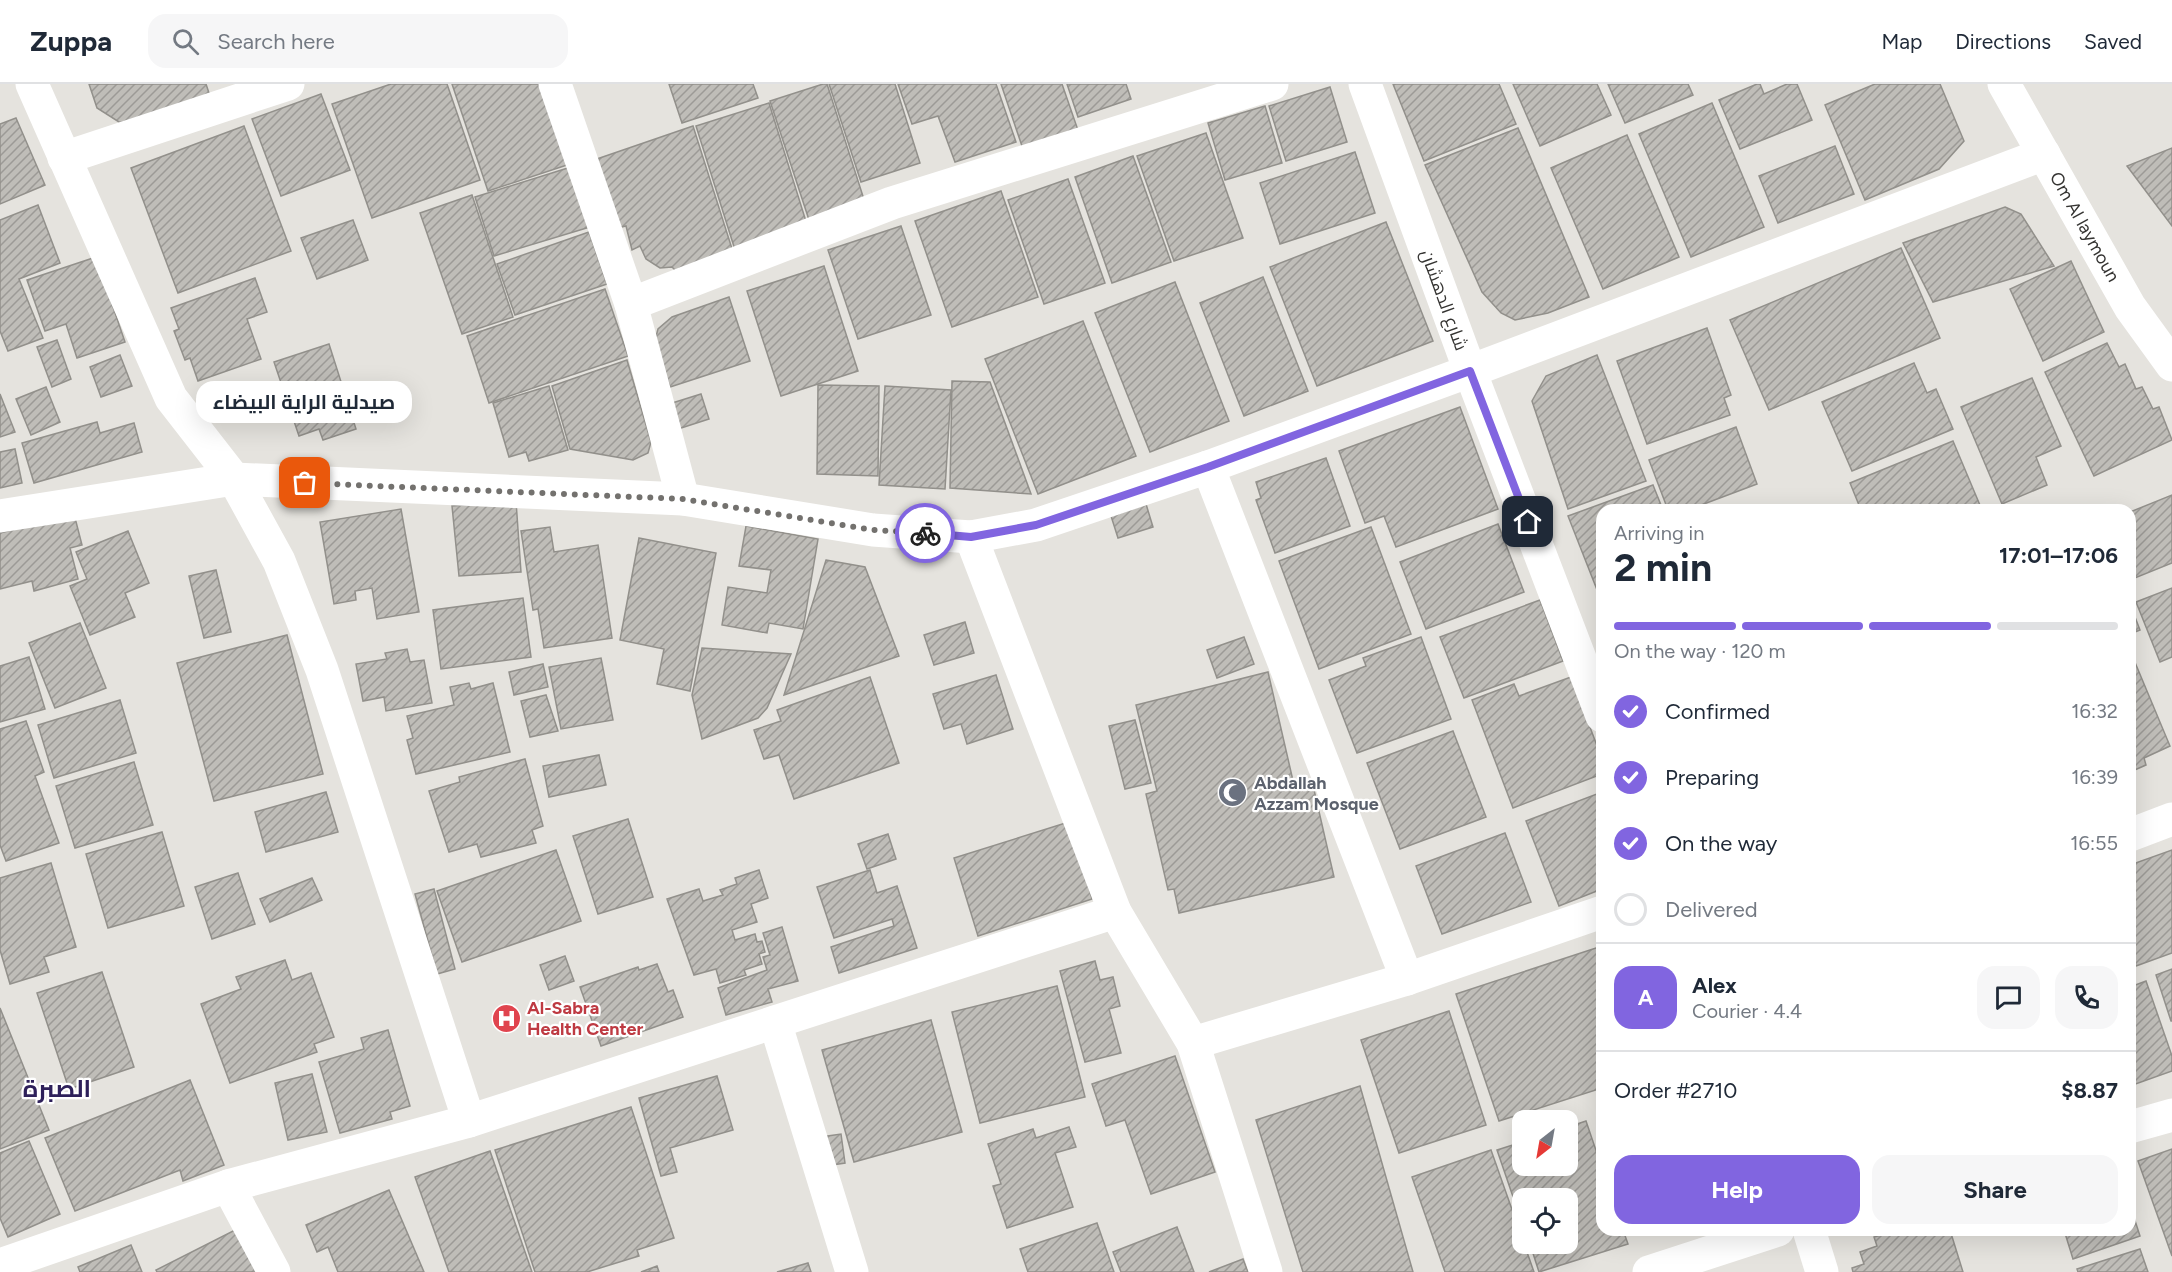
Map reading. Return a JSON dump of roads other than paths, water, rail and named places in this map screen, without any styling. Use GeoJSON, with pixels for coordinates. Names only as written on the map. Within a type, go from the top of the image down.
{"type":"FeatureCollection","features":[{"type":"Feature","properties":{"kind":"street"},"geometry":{"type":"LineString","coordinates":[[32,84],[171,398],[234,479],[279,561],[322,670],[469,1121]]}},
{"type":"Feature","properties":{"kind":"street"},"geometry":{"type":"LineString","coordinates":[[64,158],[288,84]]}},
{"type":"Feature","properties":{"kind":"street"},"geometry":{"type":"LineString","coordinates":[[555,84],[631,304],[683,499]]}},
{"type":"Feature","properties":{"kind":"street"},"geometry":{"type":"LineString","coordinates":[[631,304],[892,203],[1272,84]]}},
{"type":"Feature","properties":{"kind":"street","name":"شارع الدهشان"},"geometry":{"type":"LineString","coordinates":[[1365,84],[1470,371],[1596,700]]}},
{"type":"Feature","properties":{"kind":"street","name":"Om Al laymoun"},"geometry":{"type":"LineString","coordinates":[[2004,84],[2130,307],[2172,365]]}},
{"type":"Feature","properties":{"kind":"street"},"geometry":{"type":"LineString","coordinates":[[0,516],[234,479],[683,499],[873,530],[971,537],[1036,525],[1208,467],[1470,371],[2044,154]]}},
{"type":"Feature","properties":{"kind":"street"},"geometry":{"type":"LineString","coordinates":[[1208,467],[1407,979]]}},
{"type":"Feature","properties":{"kind":"street"},"geometry":{"type":"LineString","coordinates":[[971,537],[1115,912],[1193,1043],[1266,1272]]}},
{"type":"Feature","properties":{"kind":"street"},"geometry":{"type":"LineString","coordinates":[[2136,833],[2172,819]]}},
{"type":"Feature","properties":{"kind":"street"},"geometry":{"type":"LineString","coordinates":[[0,1265],[228,1186],[469,1121],[1115,912]]}},
{"type":"Feature","properties":{"kind":"street"},"geometry":{"type":"LineString","coordinates":[[1193,1043],[1407,979],[1596,914]]}},
{"type":"Feature","properties":{"kind":"street"},"geometry":{"type":"LineString","coordinates":[[775,1022],[852,1272]]}},
{"type":"Feature","properties":{"kind":"street"},"geometry":{"type":"LineString","coordinates":[[2136,1125],[2172,1115]]}},
{"type":"Feature","properties":{"kind":"street"},"geometry":{"type":"LineString","coordinates":[[228,1186],[274,1272]]}},
{"type":"Feature","properties":{"kind":"street"},"geometry":{"type":"LineString","coordinates":[[1648,1272],[1759,1236]]}},
{"type":"Feature","properties":{"kind":"street"},"geometry":{"type":"LineString","coordinates":[[1811,1236],[1822,1272]]}},
{"type":"Feature","properties":{"kind":"place","name":"صيدلية الراية البيضاء"},"geometry":{"type":"Point","coordinates":[305,483]}},
{"type":"Feature","properties":{"kind":"place","name":"Abdallah Azzam Mosque"},"geometry":{"type":"Point","coordinates":[1233,793]}},
{"type":"Feature","properties":{"kind":"place","name":"Al-Sabra Health Center"},"geometry":{"type":"Point","coordinates":[506,1018]}},
{"type":"Feature","properties":{"kind":"district","name":"الصبرة"},"geometry":{"type":"Point","coordinates":[57,1088]}}]}
